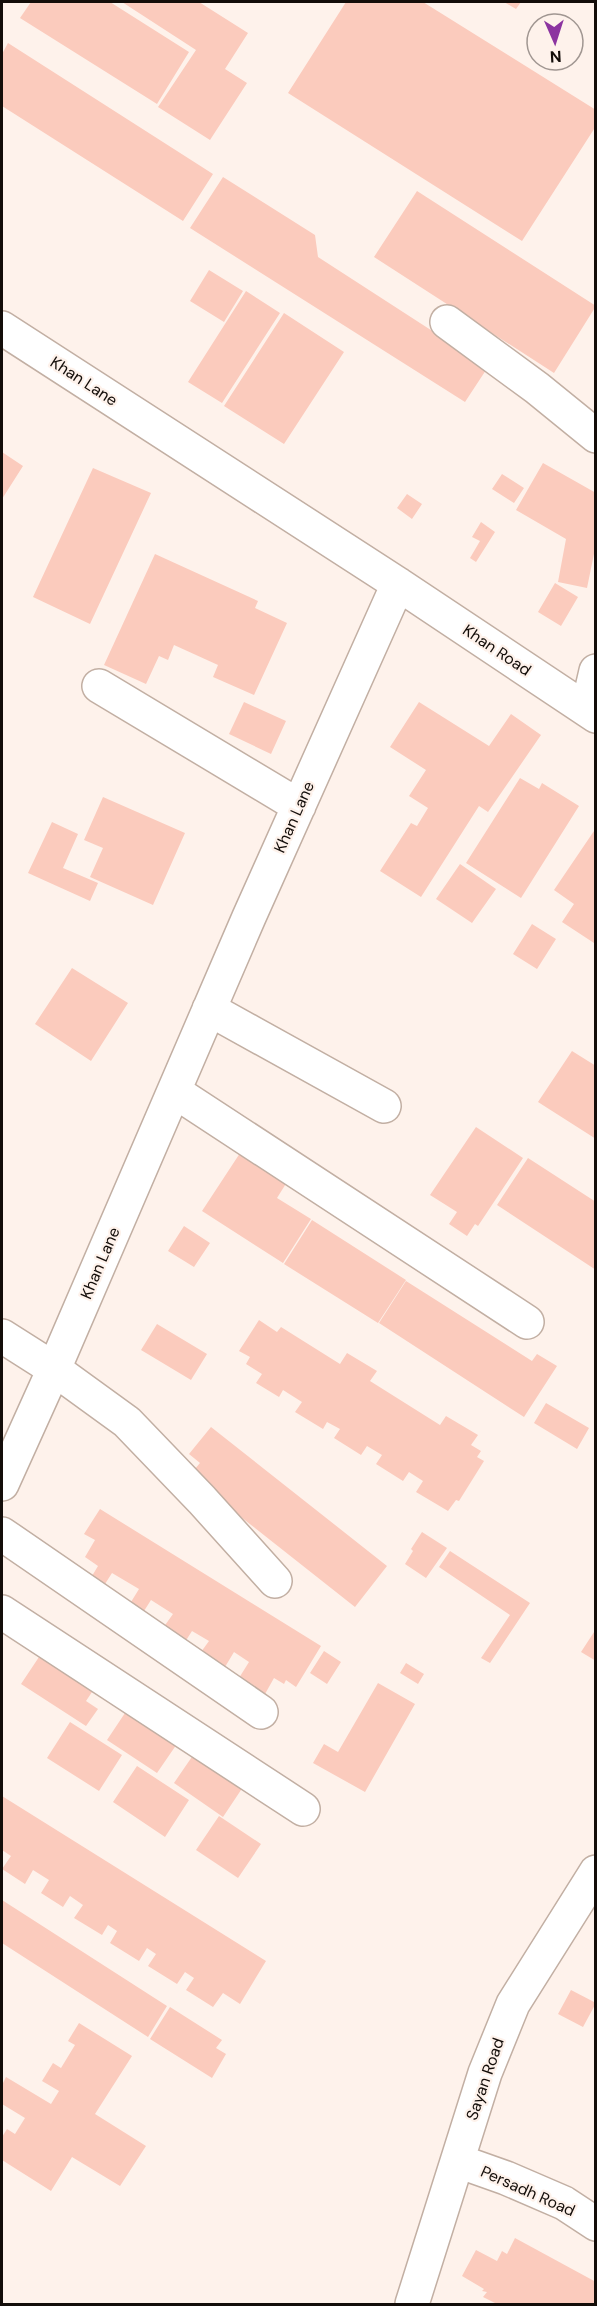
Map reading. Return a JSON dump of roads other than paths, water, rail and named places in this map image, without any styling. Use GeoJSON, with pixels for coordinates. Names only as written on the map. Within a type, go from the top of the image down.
{"type":"FeatureCollection","features":[{"type":"Feature","properties":{"kind":"street"},"geometry":{"type":"LineString","coordinates":[[447,322],[537,388],[596,436]]}},
{"type":"Feature","properties":{"kind":"street","name":"Khan Lane"},"geometry":{"type":"LineString","coordinates":[[2,328],[398,584],[209,1009],[2,1484]]}},
{"type":"Feature","properties":{"kind":"street","name":"Khan Road"},"geometry":{"type":"LineString","coordinates":[[398,584],[591,713]]}},
{"type":"Feature","properties":{"kind":"street"},"geometry":{"type":"LineString","coordinates":[[591,713],[596,671]]}},
{"type":"Feature","properties":{"kind":"street"},"geometry":{"type":"LineString","coordinates":[[99,686],[299,806]]}},
{"type":"Feature","properties":{"kind":"street"},"geometry":{"type":"LineString","coordinates":[[209,1009],[384,1106]]}},
{"type":"Feature","properties":{"kind":"street"},"geometry":{"type":"LineString","coordinates":[[174,1091],[527,1322]]}},
{"type":"Feature","properties":{"kind":"street"},"geometry":{"type":"LineString","coordinates":[[2,1336],[54,1369],[127,1422],[275,1581]]}},
{"type":"Feature","properties":{"kind":"street"},"geometry":{"type":"LineString","coordinates":[[2,1534],[261,1712]]}},
{"type":"Feature","properties":{"kind":"street"},"geometry":{"type":"LineString","coordinates":[[2,1612],[303,1809]]}},
{"type":"Feature","properties":{"kind":"street","name":"Sayan Road"},"geometry":{"type":"LineString","coordinates":[[412,2304],[485,2073],[513,2004],[596,1872]]}},
{"type":"Feature","properties":{"kind":"street","name":"Persadh Road"},"geometry":{"type":"LineString","coordinates":[[458,2161],[506,2178],[564,2203],[596,2224]]}}]}
